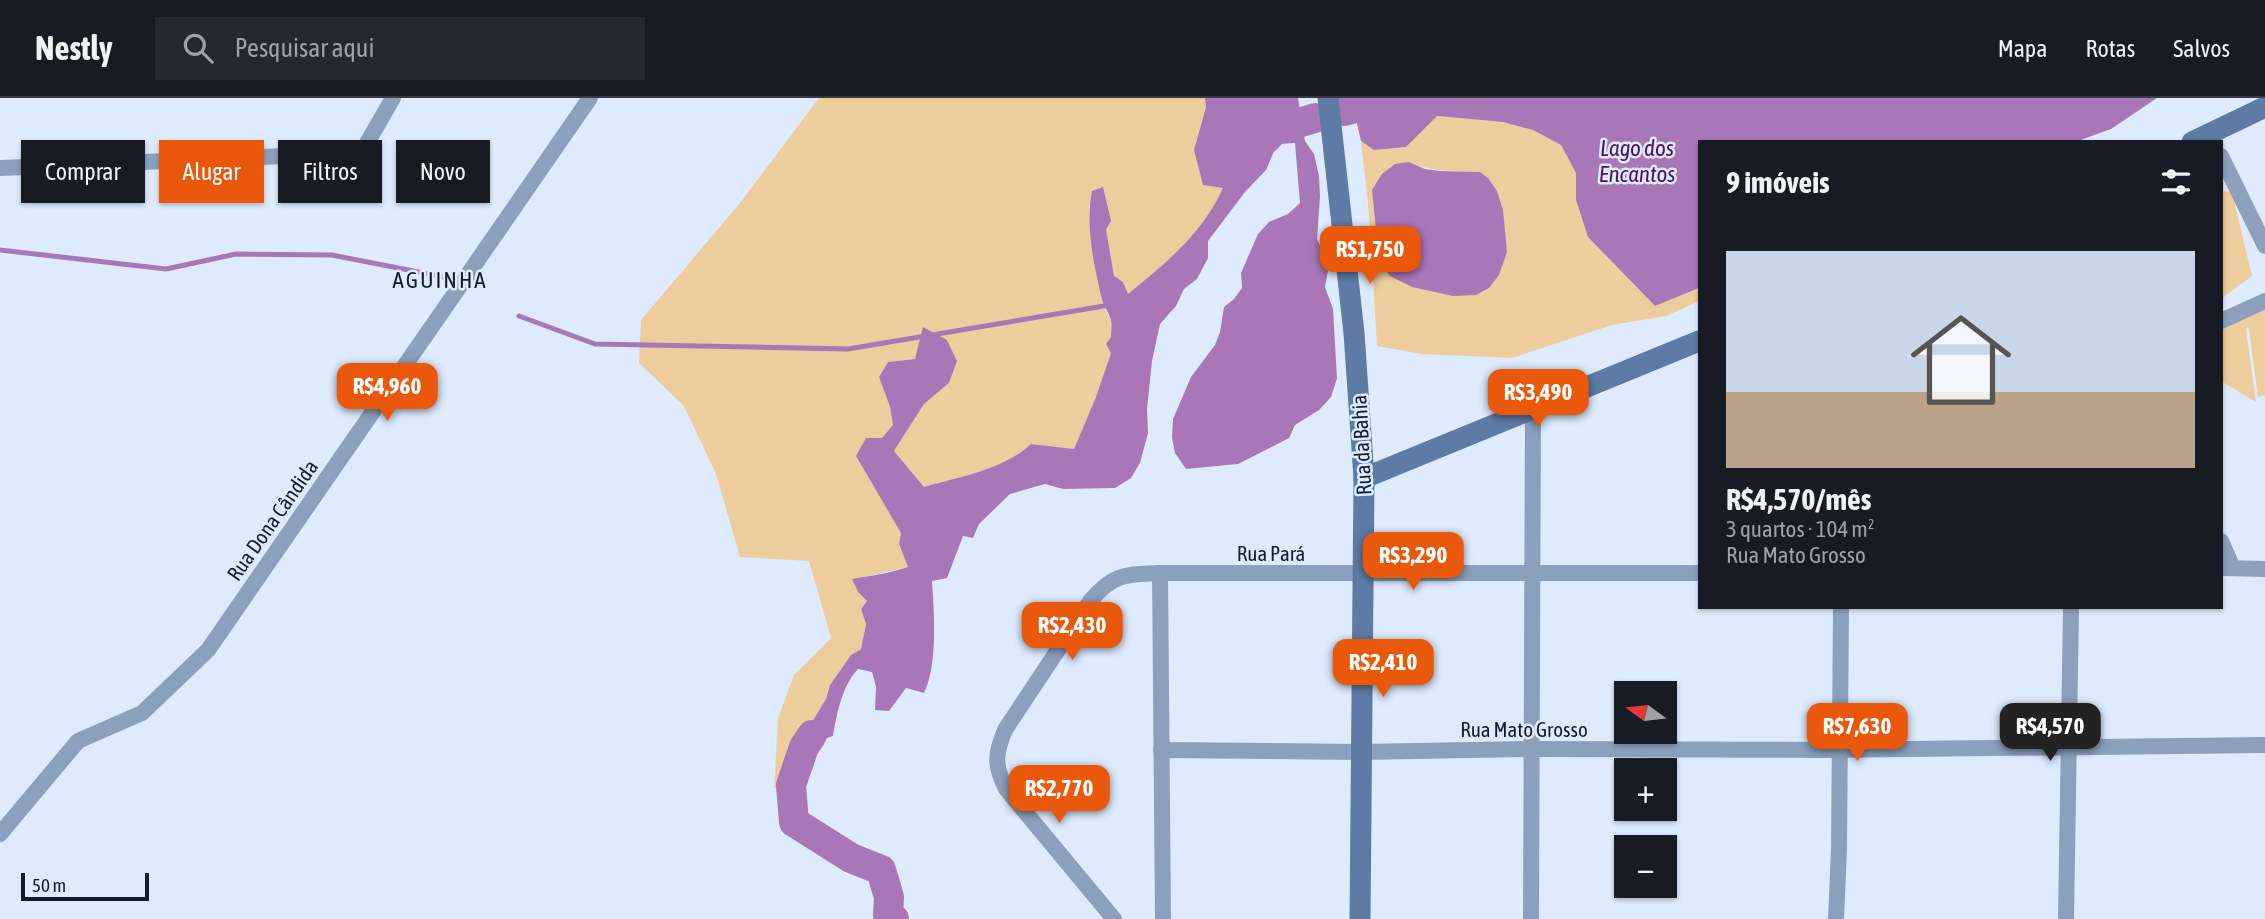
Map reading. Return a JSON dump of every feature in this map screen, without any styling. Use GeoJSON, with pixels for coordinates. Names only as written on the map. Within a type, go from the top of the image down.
{"type":"FeatureCollection","features":[{"type":"Feature","properties":{"kind":"street"},"geometry":{"type":"LineString","coordinates":[[0,168],[358,153],[363,150],[393,98]]}},
{"type":"Feature","properties":{"kind":"street","name":"Rua Dona Cândida"},"geometry":{"type":"LineString","coordinates":[[0,834],[78,741],[142,713],[208,650],[590,98]]}},
{"type":"Feature","properties":{"kind":"street","name":"Rua da Bahia"},"geometry":{"type":"LineString","coordinates":[[1328,98],[1354,333],[1364,478],[1360,919]]}},
{"type":"Feature","properties":{"kind":"street"},"geometry":{"type":"LineString","coordinates":[[2206,139],[2265,107]]}},
{"type":"Feature","properties":{"kind":"street"},"geometry":{"type":"LineString","coordinates":[[2223,160],[2265,246]]}},
{"type":"Feature","properties":{"kind":"street"},"geometry":{"type":"LineString","coordinates":[[2223,320],[2265,301]]}},
{"type":"Feature","properties":{"kind":"street"},"geometry":{"type":"LineString","coordinates":[[1364,478],[1698,341]]}},
{"type":"Feature","properties":{"kind":"street"},"geometry":{"type":"LineString","coordinates":[[1531,919],[1533,408]]}},
{"type":"Feature","properties":{"kind":"street"},"geometry":{"type":"LineString","coordinates":[[2223,550],[2227,568],[2265,569]]}},
{"type":"Feature","properties":{"kind":"street"},"geometry":{"type":"LineString","coordinates":[[1160,573],[1163,919]]}},
{"type":"Feature","properties":{"kind":"street","name":"Rua Pará"},"geometry":{"type":"LineString","coordinates":[[1114,919],[1006,789],[996,761],[1005,730],[1107,582],[1126,575],[1160,573],[1698,573]]}},
{"type":"Feature","properties":{"kind":"street"},"geometry":{"type":"LineString","coordinates":[[1836,919],[1841,609]]}},
{"type":"Feature","properties":{"kind":"street"},"geometry":{"type":"LineString","coordinates":[[2066,919],[2071,609]]}},
{"type":"Feature","properties":{"kind":"street","name":"Rua Mato Grosso"},"geometry":{"type":"LineString","coordinates":[[1161,750],[1838,750],[2265,745]]}},
{"type":"Feature","properties":{"kind":"shaded area"},"geometry":{"type":"Polygon","coordinates":[[[819,98],[1205,98],[1206,106],[1194,150],[1203,185],[1224,188],[1194,233],[1128,295],[1114,277],[1103,188],[1089,206],[1101,296],[1111,320],[1111,353],[1074,449],[1031,444],[1020,453],[994,466],[924,487],[894,451],[924,404],[949,383],[957,361],[947,340],[915,359],[888,362],[879,377],[890,407],[893,425],[882,438],[856,456],[901,533],[899,544],[908,567],[864,577],[858,592],[867,601],[861,609],[866,624],[861,649],[851,655],[830,685],[826,699],[803,737],[788,774],[774,789],[778,718],[794,675],[831,638],[809,561],[740,557],[716,474],[684,406],[639,363],[641,320],[740,203],[819,98]]]}},
{"type":"Feature","properties":{"kind":"shaded area"},"geometry":{"type":"Polygon","coordinates":[[[1436,116],[1503,122],[1533,130],[1561,145],[1576,173],[1576,200],[1588,237],[1655,306],[1698,288],[1698,301],[1666,316],[1612,325],[1512,358],[1422,354],[1377,346],[1369,213],[1361,141],[1374,150],[1406,147],[1436,116]],[[1409,162],[1372,190],[1379,260],[1390,275],[1412,287],[1480,172],[1427,168],[1409,162]]]}},
{"type":"Feature","properties":{"kind":"shaded area"},"geometry":{"type":"Polygon","coordinates":[[[2223,191],[2232,192],[2252,276],[2223,298],[2223,191]]]}},
{"type":"Feature","properties":{"kind":"shaded area"},"geometry":{"type":"Polygon","coordinates":[[[2265,310],[2265,395],[2258,397],[2247,327],[2246,330],[2256,402],[2223,382],[2223,326],[2265,310]]]}},
{"type":"Feature","properties":{"kind":"water"},"geometry":{"type":"Polygon","coordinates":[[[1205,98],[1298,98],[1305,141],[1314,154],[1319,176],[1317,239],[1329,266],[1325,287],[1333,309],[1337,378],[1331,397],[1319,410],[1295,425],[1289,438],[1238,464],[1186,469],[1175,453],[1172,438],[1173,419],[1191,377],[1215,345],[1224,307],[1242,288],[1241,273],[1258,234],[1269,222],[1288,214],[1300,203],[1295,143],[1277,144],[1266,170],[1245,192],[1208,241],[1208,258],[1197,279],[1184,289],[1176,306],[1160,324],[1152,361],[1147,409],[1148,433],[1140,463],[1131,478],[1115,488],[1063,489],[1045,484],[1010,494],[979,524],[973,538],[963,536],[947,578],[932,581],[933,653],[924,693],[906,688],[889,711],[875,710],[876,687],[872,672],[858,669],[844,692],[833,736],[818,741],[805,771],[788,774],[803,737],[826,699],[830,685],[851,655],[861,649],[866,624],[861,609],[867,601],[858,592],[852,579],[908,567],[899,544],[901,533],[856,456],[866,438],[882,438],[893,425],[890,407],[879,377],[888,362],[915,359],[923,327],[947,340],[957,361],[949,383],[924,404],[894,451],[924,487],[994,466],[1020,453],[1031,444],[1074,449],[1111,353],[1106,344],[1111,337],[1111,320],[1102,300],[1091,246],[1089,218],[1092,191],[1103,187],[1111,221],[1106,229],[1114,276],[1123,282],[1128,294],[1182,247],[1205,219],[1223,188],[1203,185],[1194,150],[1206,107],[1205,98]]]}},
{"type":"Feature","properties":{"kind":"water","name":"Lago dos Encantos"},"geometry":{"type":"Polygon","coordinates":[[[1351,98],[2157,98],[2111,129],[2081,140],[1698,140],[1698,288],[1655,306],[1588,237],[1576,200],[1576,173],[1561,145],[1533,130],[1503,122],[1437,116],[1406,147],[1374,150],[1361,141],[1351,98]]]}},
{"type":"Feature","properties":{"kind":"water"},"geometry":{"type":"Polygon","coordinates":[[[1409,162],[1425,169],[1480,172],[1497,191],[1503,210],[1507,252],[1499,275],[1489,288],[1476,295],[1453,296],[1412,287],[1390,276],[1379,261],[1372,190],[1382,174],[1395,164],[1409,162]]]}},
{"type":"Feature","properties":{"kind":"waterway"},"geometry":{"type":"LineString","coordinates":[[1344,111],[1397,98]]}},
{"type":"Feature","properties":{"kind":"waterway"},"geometry":{"type":"LineString","coordinates":[[1266,139],[1275,130],[1315,118]]}},
{"type":"Feature","properties":{"kind":"waterway"},"geometry":{"type":"LineString","coordinates":[[0,250],[166,269],[236,254],[332,255],[444,277]]}},
{"type":"Feature","properties":{"kind":"waterway"},"geometry":{"type":"LineString","coordinates":[[519,316],[595,344],[848,349],[1110,305]]}},
{"type":"Feature","properties":{"kind":"waterway"},"geometry":{"type":"LineString","coordinates":[[812,735],[804,747],[791,785],[794,822],[851,858],[881,870],[889,897],[888,915],[894,919]]}},
{"type":"Feature","properties":{"kind":"district","name":"AGUINHA"},"geometry":{"type":"Point","coordinates":[440,280]}}]}
